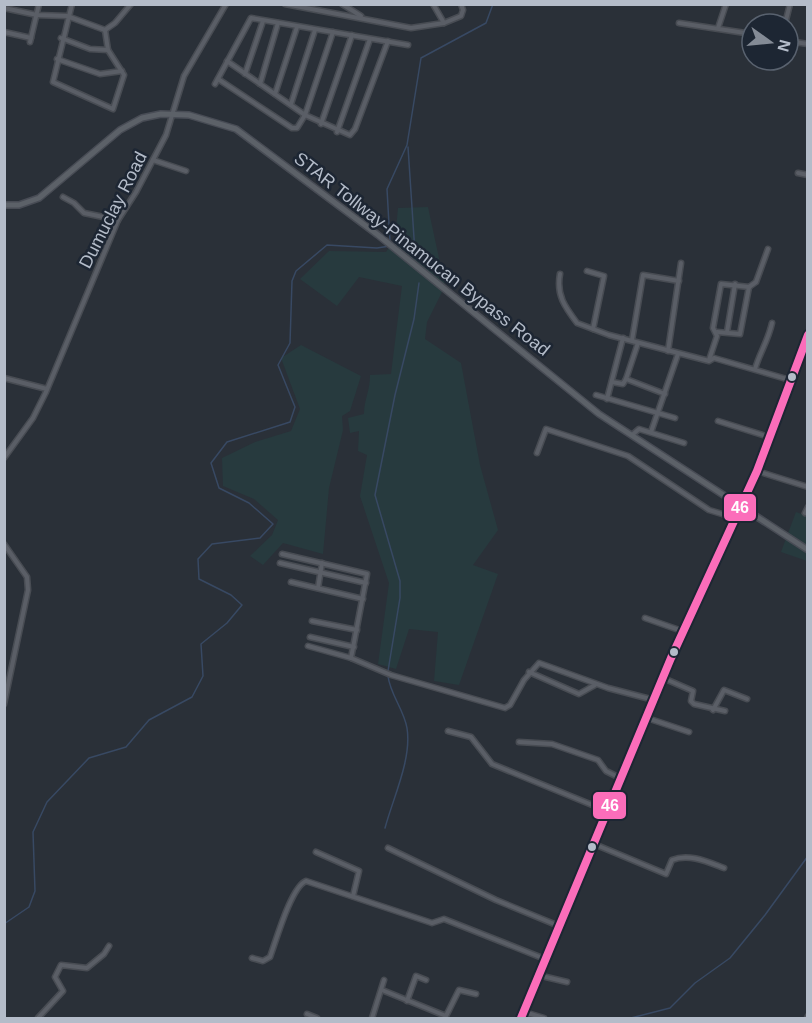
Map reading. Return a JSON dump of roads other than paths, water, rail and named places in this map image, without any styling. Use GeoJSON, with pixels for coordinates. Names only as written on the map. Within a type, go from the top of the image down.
{"type":"FeatureCollection","features":[{"type":"Feature","properties":{"kind":"main road","name":"STAR Tollway-Pinamucan Bypass Road"},"geometry":{"type":"LineString","coordinates":[[4,205],[18,205],[39,198],[127,126],[142,118],[172,115],[205,118],[236,129],[378,235],[577,397],[631,436],[807,550]]}},
{"type":"Feature","properties":{"kind":"main road"},"geometry":{"type":"LineString","coordinates":[[521,1018],[543,975],[546,960],[682,631],[756,471],[807,335]]}},
{"type":"Feature","properties":{"kind":"street"},"geometry":{"type":"LineString","coordinates":[[4,32],[31,40],[39,4]]}},
{"type":"Feature","properties":{"kind":"street"},"geometry":{"type":"LineString","coordinates":[[72,4],[67,16],[53,82],[113,110],[123,82],[122,71],[108,50],[105,30]]}},
{"type":"Feature","properties":{"kind":"street"},"geometry":{"type":"LineString","coordinates":[[105,30],[115,23],[130,4]]}},
{"type":"Feature","properties":{"kind":"street","name":"Dumuclay Road"},"geometry":{"type":"LineString","coordinates":[[4,458],[33,418],[118,220],[166,135],[184,76],[226,4]]}},
{"type":"Feature","properties":{"kind":"street"},"geometry":{"type":"LineString","coordinates":[[285,4],[411,28],[444,23],[461,16],[463,10],[461,4]]}},
{"type":"Feature","properties":{"kind":"street"},"geometry":{"type":"LineString","coordinates":[[342,4],[364,18]]}},
{"type":"Feature","properties":{"kind":"street"},"geometry":{"type":"LineString","coordinates":[[433,4],[444,23]]}},
{"type":"Feature","properties":{"kind":"street"},"geometry":{"type":"LineString","coordinates":[[718,28],[726,4]]}},
{"type":"Feature","properties":{"kind":"street"},"geometry":{"type":"LineString","coordinates":[[4,8],[37,15],[67,16],[105,30]]}},
{"type":"Feature","properties":{"kind":"street"},"geometry":{"type":"LineString","coordinates":[[215,84],[251,18],[408,45]]}},
{"type":"Feature","properties":{"kind":"street"},"geometry":{"type":"LineString","coordinates":[[245,74],[263,21]]}},
{"type":"Feature","properties":{"kind":"street"},"geometry":{"type":"LineString","coordinates":[[260,84],[278,23]]}},
{"type":"Feature","properties":{"kind":"street"},"geometry":{"type":"LineString","coordinates":[[679,23],[740,32]]}},
{"type":"Feature","properties":{"kind":"street"},"geometry":{"type":"LineString","coordinates":[[275,94],[297,27]]}},
{"type":"Feature","properties":{"kind":"street"},"geometry":{"type":"LineString","coordinates":[[291,104],[315,30]]}},
{"type":"Feature","properties":{"kind":"street"},"geometry":{"type":"LineString","coordinates":[[218,79],[292,128],[299,127],[333,32]]}},
{"type":"Feature","properties":{"kind":"street"},"geometry":{"type":"LineString","coordinates":[[321,124],[352,35]]}},
{"type":"Feature","properties":{"kind":"street"},"geometry":{"type":"LineString","coordinates":[[62,38],[90,49],[108,50]]}},
{"type":"Feature","properties":{"kind":"street"},"geometry":{"type":"LineString","coordinates":[[337,132],[370,39]]}},
{"type":"Feature","properties":{"kind":"street"},"geometry":{"type":"LineString","coordinates":[[227,61],[305,115],[337,132],[349,135],[354,133],[388,41]]}},
{"type":"Feature","properties":{"kind":"street"},"geometry":{"type":"LineString","coordinates":[[57,59],[100,74],[122,71]]}},
{"type":"Feature","properties":{"kind":"street"},"geometry":{"type":"LineString","coordinates":[[153,160],[186,171]]}},
{"type":"Feature","properties":{"kind":"street"},"geometry":{"type":"LineString","coordinates":[[798,173],[807,175]]}},
{"type":"Feature","properties":{"kind":"street"},"geometry":{"type":"LineString","coordinates":[[63,197],[74,203],[84,213],[118,220]]}},
{"type":"Feature","properties":{"kind":"street"},"geometry":{"type":"LineString","coordinates":[[749,287],[722,284],[713,328],[717,332],[741,332],[749,287],[757,280],[768,249]]}},
{"type":"Feature","properties":{"kind":"street"},"geometry":{"type":"LineString","coordinates":[[668,351],[681,262]]}},
{"type":"Feature","properties":{"kind":"street"},"geometry":{"type":"LineString","coordinates":[[587,271],[604,276],[593,329]]}},
{"type":"Feature","properties":{"kind":"street"},"geometry":{"type":"LineString","coordinates":[[560,274],[558,285],[564,306],[577,323],[678,354],[709,361],[714,358],[790,380]]}},
{"type":"Feature","properties":{"kind":"street"},"geometry":{"type":"LineString","coordinates":[[632,340],[643,275],[679,282]]}},
{"type":"Feature","properties":{"kind":"street"},"geometry":{"type":"LineString","coordinates":[[727,332],[735,284]]}},
{"type":"Feature","properties":{"kind":"street"},"geometry":{"type":"LineString","coordinates":[[755,369],[761,351],[767,344],[772,323]]}},
{"type":"Feature","properties":{"kind":"street"},"geometry":{"type":"LineString","coordinates":[[709,361],[717,332]]}},
{"type":"Feature","properties":{"kind":"street"},"geometry":{"type":"LineString","coordinates":[[607,399],[623,338]]}},
{"type":"Feature","properties":{"kind":"street"},"geometry":{"type":"LineString","coordinates":[[612,382],[623,384],[638,343]]}},
{"type":"Feature","properties":{"kind":"street"},"geometry":{"type":"LineString","coordinates":[[651,432],[678,354]]}},
{"type":"Feature","properties":{"kind":"street"},"geometry":{"type":"LineString","coordinates":[[4,378],[47,389]]}},
{"type":"Feature","properties":{"kind":"street"},"geometry":{"type":"LineString","coordinates":[[626,379],[665,394]]}},
{"type":"Feature","properties":{"kind":"street"},"geometry":{"type":"LineString","coordinates":[[597,395],[675,418]]}},
{"type":"Feature","properties":{"kind":"street"},"geometry":{"type":"LineString","coordinates":[[718,421],[770,437]]}},
{"type":"Feature","properties":{"kind":"street"},"geometry":{"type":"LineString","coordinates":[[537,453],[546,429],[618,452],[709,510],[735,518]]}},
{"type":"Feature","properties":{"kind":"street"},"geometry":{"type":"LineString","coordinates":[[631,436],[638,429],[684,443]]}},
{"type":"Feature","properties":{"kind":"street"},"geometry":{"type":"LineString","coordinates":[[756,471],[807,487]]}},
{"type":"Feature","properties":{"kind":"street"},"geometry":{"type":"LineString","coordinates":[[804,513],[807,507]]}},
{"type":"Feature","properties":{"kind":"street"},"geometry":{"type":"LineString","coordinates":[[4,544],[27,577],[28,590],[4,704]]}},
{"type":"Feature","properties":{"kind":"street"},"geometry":{"type":"LineString","coordinates":[[282,554],[366,573],[351,658]]}},
{"type":"Feature","properties":{"kind":"street"},"geometry":{"type":"LineString","coordinates":[[280,563],[366,583]]}},
{"type":"Feature","properties":{"kind":"street"},"geometry":{"type":"LineString","coordinates":[[318,588],[322,563]]}},
{"type":"Feature","properties":{"kind":"street"},"geometry":{"type":"LineString","coordinates":[[291,582],[363,599]]}},
{"type":"Feature","properties":{"kind":"street"},"geometry":{"type":"LineString","coordinates":[[645,618],[682,631]]}},
{"type":"Feature","properties":{"kind":"street"},"geometry":{"type":"LineString","coordinates":[[312,621],[357,630]]}},
{"type":"Feature","properties":{"kind":"street"},"geometry":{"type":"LineString","coordinates":[[310,637],[354,647]]}},
{"type":"Feature","properties":{"kind":"street"},"geometry":{"type":"LineString","coordinates":[[309,646],[351,658],[376,670],[505,708],[510,705],[529,672],[539,663],[596,685],[654,700]]}},
{"type":"Feature","properties":{"kind":"street"},"geometry":{"type":"LineString","coordinates":[[529,672],[579,694],[596,685]]}},
{"type":"Feature","properties":{"kind":"street"},"geometry":{"type":"LineString","coordinates":[[663,678],[693,691],[692,703],[713,710],[725,711]]}},
{"type":"Feature","properties":{"kind":"street"},"geometry":{"type":"LineString","coordinates":[[713,710],[724,690],[747,699]]}},
{"type":"Feature","properties":{"kind":"street"},"geometry":{"type":"LineString","coordinates":[[646,718],[689,732]]}},
{"type":"Feature","properties":{"kind":"street"},"geometry":{"type":"LineString","coordinates":[[448,731],[471,737],[492,764],[607,811]]}},
{"type":"Feature","properties":{"kind":"street"},"geometry":{"type":"LineString","coordinates":[[519,742],[552,744],[598,760],[606,771],[621,779]]}},
{"type":"Feature","properties":{"kind":"street"},"geometry":{"type":"LineString","coordinates":[[594,844],[666,874],[672,860],[678,858],[696,858],[724,868]]}},
{"type":"Feature","properties":{"kind":"street"},"geometry":{"type":"LineString","coordinates":[[388,848],[496,900],[560,926]]}},
{"type":"Feature","properties":{"kind":"street"},"geometry":{"type":"LineString","coordinates":[[316,852],[358,871],[353,897]]}},
{"type":"Feature","properties":{"kind":"street"},"geometry":{"type":"LineString","coordinates":[[252,958],[263,961],[270,957],[290,904],[303,882],[432,923],[444,919],[546,960]]}},
{"type":"Feature","properties":{"kind":"street"},"geometry":{"type":"LineString","coordinates":[[38,1018],[63,991],[55,977],[61,965],[87,968],[104,954],[109,946]]}},
{"type":"Feature","properties":{"kind":"street"},"geometry":{"type":"LineString","coordinates":[[543,975],[567,982]]}},
{"type":"Feature","properties":{"kind":"street"},"geometry":{"type":"LineString","coordinates":[[407,1001],[416,976],[426,980]]}},
{"type":"Feature","properties":{"kind":"street"},"geometry":{"type":"LineString","coordinates":[[372,1018],[384,980]]}},
{"type":"Feature","properties":{"kind":"street"},"geometry":{"type":"LineString","coordinates":[[382,990],[446,1016],[459,990],[476,994]]}},
{"type":"Feature","properties":{"kind":"street"},"geometry":{"type":"LineString","coordinates":[[524,1012],[544,1018]]}},
{"type":"Feature","properties":{"kind":"street"},"geometry":{"type":"LineString","coordinates":[[307,1014],[317,1018]]}},
{"type":"Feature","properties":{"kind":"waterway"},"geometry":{"type":"LineString","coordinates":[[390,242],[387,189],[407,145],[421,58],[486,23],[493,4]]}},
{"type":"Feature","properties":{"kind":"waterway"},"geometry":{"type":"LineString","coordinates":[[408,147],[415,253]]}},
{"type":"Feature","properties":{"kind":"waterway"},"geometry":{"type":"LineString","coordinates":[[4,924],[29,907],[35,891],[33,832],[47,802],[89,758],[126,747],[149,720],[192,697],[203,676],[201,644],[227,623],[242,605],[231,595],[199,579],[198,559],[212,544],[260,538],[273,524],[249,503],[219,488],[211,463],[227,442],[290,422],[295,407],[278,365],[290,343],[292,281],[296,271],[327,245],[377,248],[390,246]]}},
{"type":"Feature","properties":{"kind":"waterway"},"geometry":{"type":"LineString","coordinates":[[388,671],[400,598],[400,581],[375,495],[395,395],[414,319],[419,283]]}},
{"type":"Feature","properties":{"kind":"waterway"},"geometry":{"type":"LineString","coordinates":[[385,828],[401,778],[408,740],[405,721],[388,676]]}},
{"type":"Feature","properties":{"kind":"waterway"},"geometry":{"type":"LineString","coordinates":[[631,1018],[670,1008],[695,983],[730,958],[808,856]]}}]}
